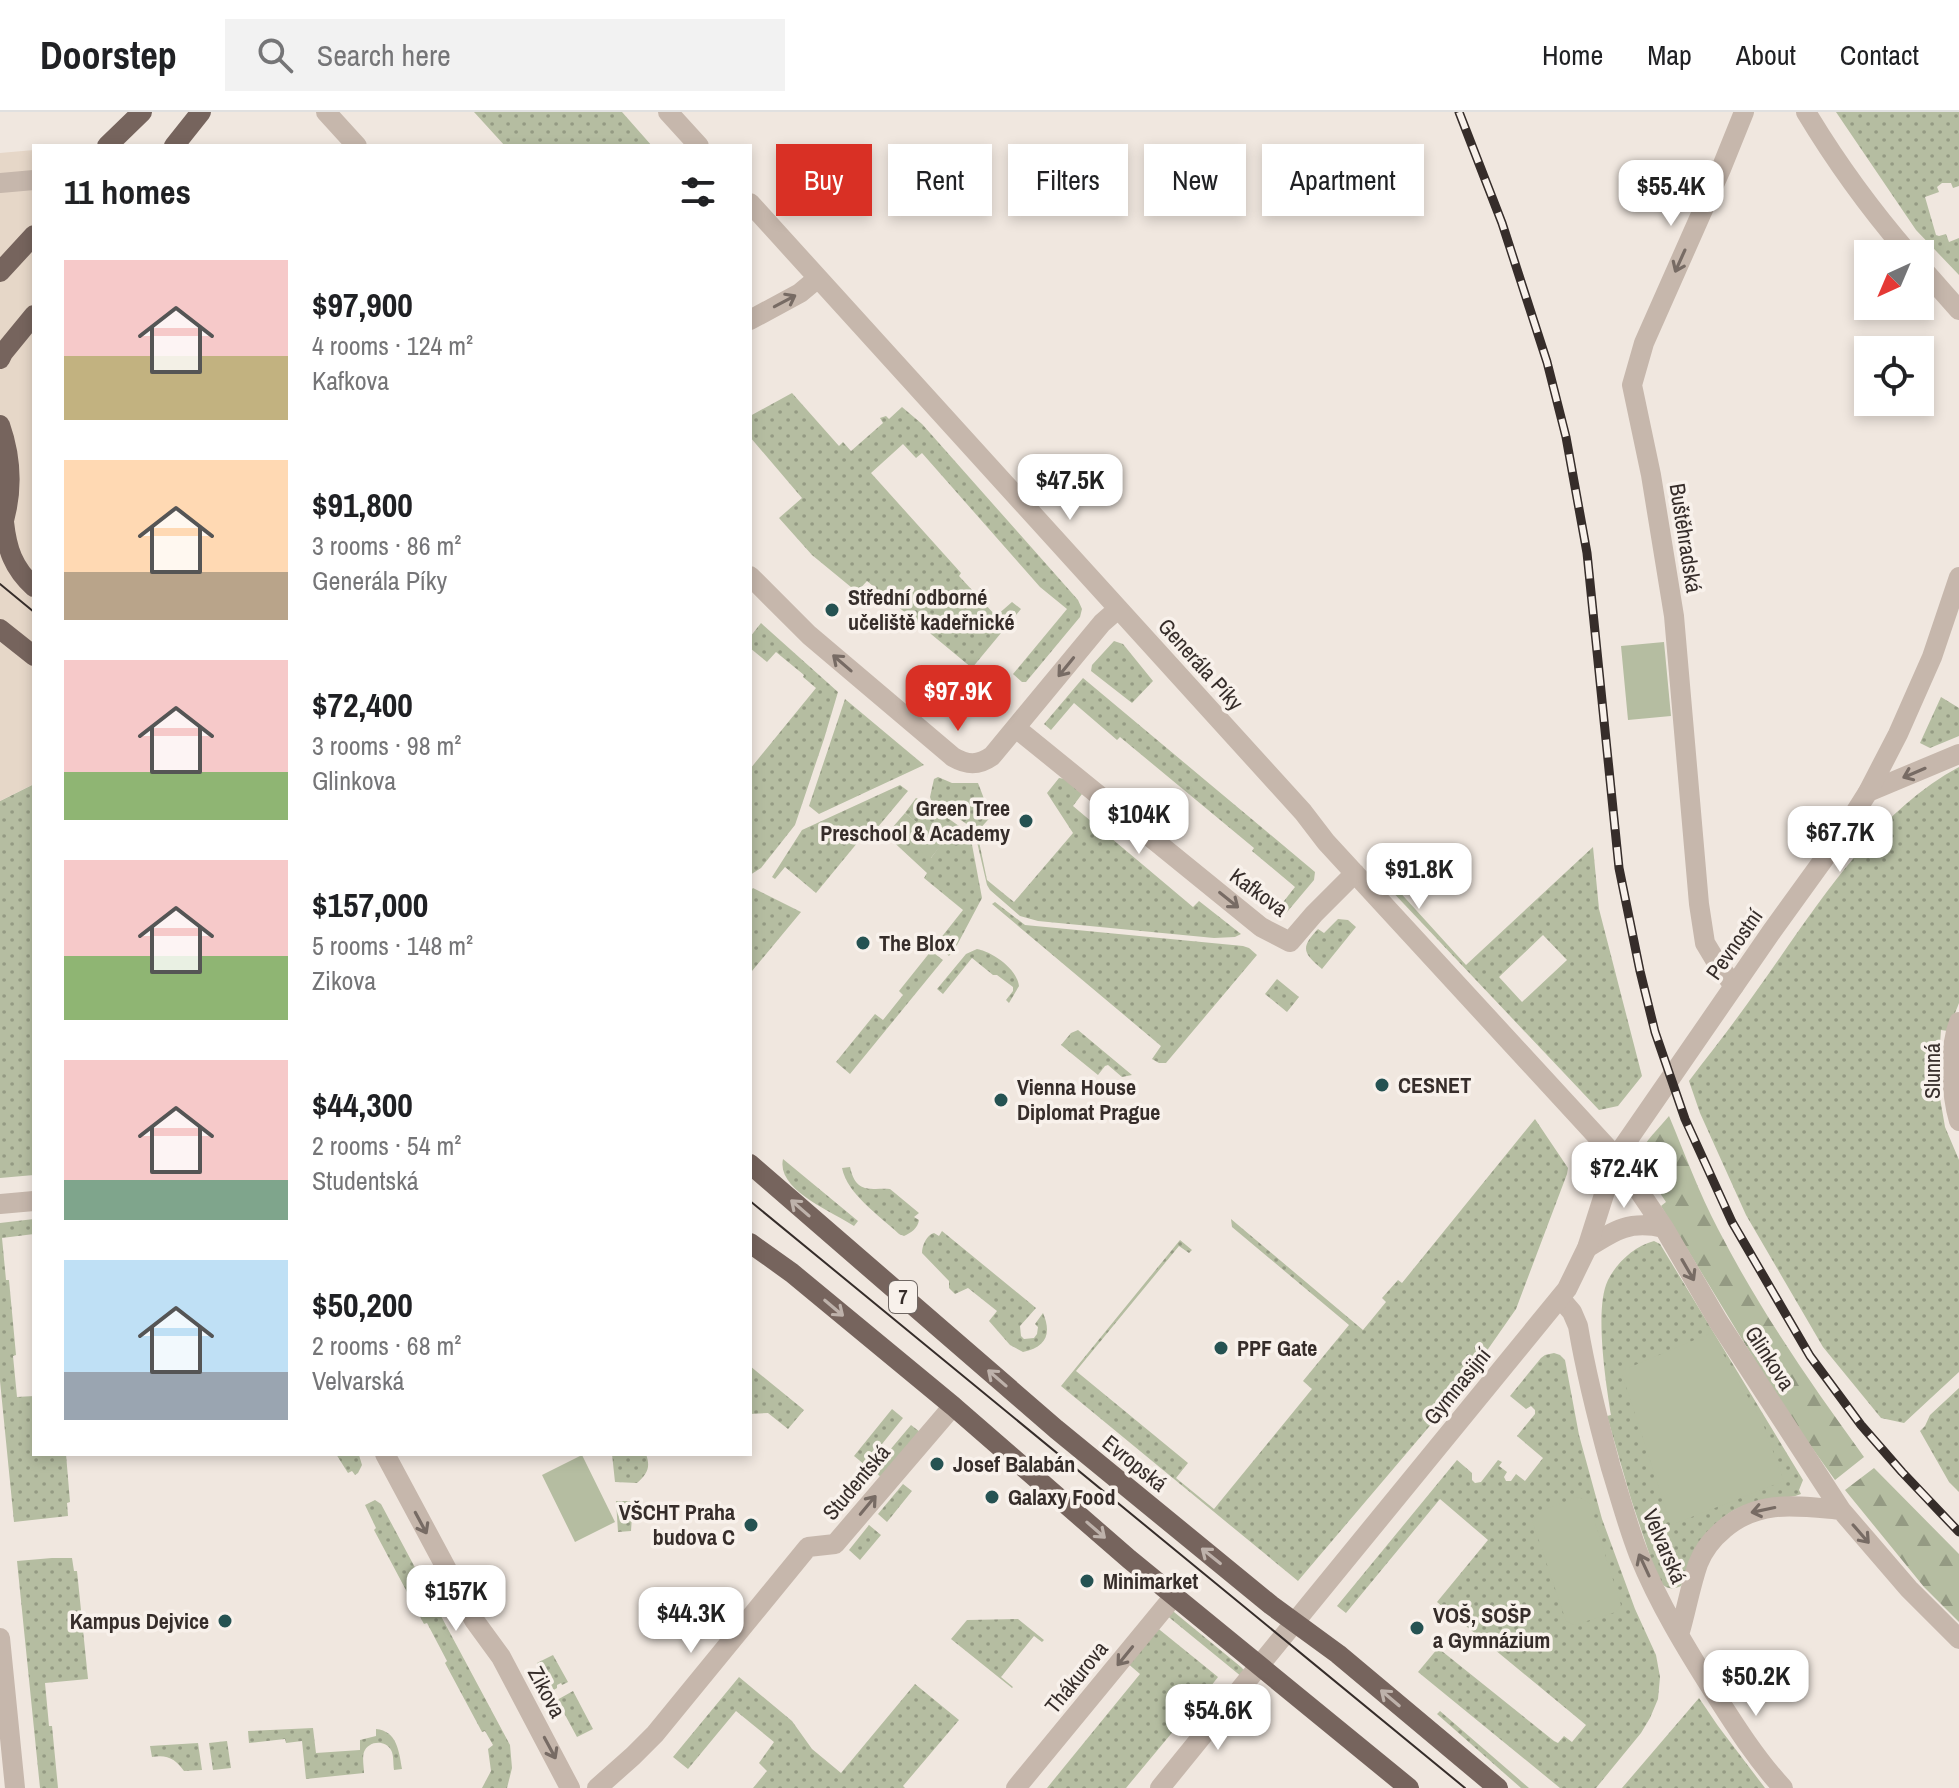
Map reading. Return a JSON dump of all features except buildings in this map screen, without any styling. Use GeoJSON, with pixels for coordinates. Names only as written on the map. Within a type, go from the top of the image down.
{"type":"FeatureCollection","features":[{"type":"Feature","properties":{"kind":"main road"},"geometry":{"type":"LineString","coordinates":[[109,144],[142,112]]}},
{"type":"Feature","properties":{"kind":"main road"},"geometry":{"type":"LineString","coordinates":[[176,144],[201,112]]}},
{"type":"Feature","properties":{"kind":"main road"},"geometry":{"type":"LineString","coordinates":[[0,272],[32,237]]}},
{"type":"Feature","properties":{"kind":"main road"},"geometry":{"type":"LineString","coordinates":[[0,359],[32,317]]}},
{"type":"Feature","properties":{"kind":"main road"},"geometry":{"type":"LineString","coordinates":[[0,417],[10,465],[9,503],[2,528],[15,566],[32,585]]}},
{"type":"Feature","properties":{"kind":"main road"},"geometry":{"type":"LineString","coordinates":[[0,629],[32,654]]}},
{"type":"Feature","properties":{"kind":"main road","name":"Evropská"},"geometry":{"type":"LineString","coordinates":[[752,1166],[1056,1429],[1261,1597],[1338,1654],[1498,1788]]}},
{"type":"Feature","properties":{"kind":"main road","name":"7"},"geometry":{"type":"LineString","coordinates":[[752,1244],[792,1273],[953,1406],[1174,1596],[1409,1788]]}},
{"type":"Feature","properties":{"kind":"street"},"geometry":{"type":"LineString","coordinates":[[326,112],[355,144]]}},
{"type":"Feature","properties":{"kind":"street"},"geometry":{"type":"LineString","coordinates":[[668,112],[697,144]]}},
{"type":"Feature","properties":{"kind":"street","name":"Buštěhradská"},"geometry":{"type":"LineString","coordinates":[[1734,986],[1705,943],[1674,616],[1651,475],[1632,385],[1644,343],[1744,112]]}},
{"type":"Feature","properties":{"kind":"street"},"geometry":{"type":"LineString","coordinates":[[1806,112],[1827,147],[1896,240]]}},
{"type":"Feature","properties":{"kind":"street"},"geometry":{"type":"LineString","coordinates":[[0,183],[32,180]]}},
{"type":"Feature","properties":{"kind":"street","name":"Generála Píky"},"geometry":{"type":"LineString","coordinates":[[752,205],[1293,801],[1326,842],[1616,1157]]}},
{"type":"Feature","properties":{"kind":"street"},"geometry":{"type":"LineString","coordinates":[[752,319],[800,293],[818,278]]}},
{"type":"Feature","properties":{"kind":"street"},"geometry":{"type":"LineString","coordinates":[[1934,282],[1959,310]]}},
{"type":"Feature","properties":{"kind":"street","name":"Pevnostní"},"geometry":{"type":"LineString","coordinates":[[1616,1157],[1868,792],[1932,657],[1959,577]]}},
{"type":"Feature","properties":{"kind":"street"},"geometry":{"type":"LineString","coordinates":[[752,578],[809,635],[953,757],[968,764],[978,764],[992,756],[1102,623],[1118,609]]}},
{"type":"Feature","properties":{"kind":"street","name":"Kafkova"},"geometry":{"type":"LineString","coordinates":[[1016,728],[1261,927],[1290,942],[1355,873]]}},
{"type":"Feature","properties":{"kind":"street"},"geometry":{"type":"LineString","coordinates":[[1868,792],[1959,754]]}},
{"type":"Feature","properties":{"kind":"street","name":"Slunná"},"geometry":{"type":"LineString","coordinates":[[1959,1022],[1952,1068],[1959,1121]]}},
{"type":"Feature","properties":{"kind":"street","name":"Glinkova"},"geometry":{"type":"LineString","coordinates":[[1616,1157],[1841,1510],[1909,1589],[1959,1639]]}},
{"type":"Feature","properties":{"kind":"street","name":"Gymnasijní"},"geometry":{"type":"LineString","coordinates":[[1259,1666],[1560,1298],[1587,1248],[1616,1157]]}},
{"type":"Feature","properties":{"kind":"street"},"geometry":{"type":"LineString","coordinates":[[0,1204],[32,1201]]}},
{"type":"Feature","properties":{"kind":"street"},"geometry":{"type":"LineString","coordinates":[[1587,1248],[1624,1227],[1664,1228]]}},
{"type":"Feature","properties":{"kind":"street","name":"Velvarská"},"geometry":{"type":"LineString","coordinates":[[1560,1298],[1572,1312],[1578,1326],[1599,1426],[1639,1556],[1679,1635],[1738,1730],[1783,1788]]}},
{"type":"Feature","properties":{"kind":"street","name":"Studentská"},"geometry":{"type":"LineString","coordinates":[[597,1788],[655,1734],[808,1547],[835,1544],[953,1406]]}},
{"type":"Feature","properties":{"kind":"street","name":"Zikova"},"geometry":{"type":"LineString","coordinates":[[386,1456],[474,1620],[501,1657],[570,1788]]}},
{"type":"Feature","properties":{"kind":"street"},"geometry":{"type":"LineString","coordinates":[[1679,1635],[1699,1561],[1715,1537],[1737,1518],[1763,1509],[1794,1506],[1841,1510]]}},
{"type":"Feature","properties":{"kind":"street","name":"Thákurova"},"geometry":{"type":"LineString","coordinates":[[1016,1788],[1174,1596]]}},
{"type":"Feature","properties":{"kind":"street"},"geometry":{"type":"LineString","coordinates":[[0,1638],[15,1788]]}},
{"type":"Feature","properties":{"kind":"street"},"geometry":{"type":"LineString","coordinates":[[1160,1788],[1259,1666]]}},
{"type":"Feature","properties":{"kind":"green space"},"geometry":{"type":"Polygon","coordinates":[[[474,112],[622,112],[650,144],[503,144],[474,112]]]}},
{"type":"Feature","properties":{"kind":"green space"},"geometry":{"type":"Polygon","coordinates":[[[1836,112],[1959,112],[1959,186],[1953,188],[1951,183],[1942,183],[1937,187],[1939,192],[1925,197],[1936,235],[1946,234],[1949,242],[1959,238],[1959,275],[1934,249],[1934,240],[1926,240],[1836,112]]]}},
{"type":"Feature","properties":{"kind":"green space"},"geometry":{"type":"Polygon","coordinates":[[[792,393],[839,446],[843,442],[851,451],[883,423],[880,418],[886,416],[889,419],[902,407],[922,424],[1078,600],[1082,609],[1080,617],[1026,682],[1013,674],[1067,609],[1040,587],[922,453],[916,458],[903,444],[871,473],[996,616],[1012,602],[1021,609],[972,668],[867,581],[857,592],[812,555],[779,518],[802,498],[752,439],[752,415],[792,393]]]}},
{"type":"Feature","properties":{"kind":"green space"},"geometry":{"type":"Polygon","coordinates":[[[761,623],[838,692],[795,825],[761,868],[752,874],[752,767],[816,688],[776,652],[767,662],[752,650],[752,634],[761,623]]]}},
{"type":"Feature","properties":{"kind":"green space"},"geometry":{"type":"Polygon","coordinates":[[[1114,641],[1123,644],[1153,681],[1132,703],[1091,671],[1092,665],[1114,641]]]}},
{"type":"Feature","properties":{"kind":"green space"},"geometry":{"type":"Polygon","coordinates":[[[1664,642],[1671,716],[1628,720],[1621,646],[1664,642]]]}},
{"type":"Feature","properties":{"kind":"green space"},"geometry":{"type":"Polygon","coordinates":[[[1083,678],[1315,872],[1314,880],[1282,918],[1273,915],[1295,887],[1252,851],[1254,848],[1120,737],[1117,740],[1074,703],[1051,730],[1044,724],[1083,678]]]}},
{"type":"Feature","properties":{"kind":"green space"},"geometry":{"type":"Polygon","coordinates":[[[1941,697],[1959,708],[1959,736],[1930,748],[1920,743],[1941,697]]]}},
{"type":"Feature","properties":{"kind":"green space"},"geometry":{"type":"Polygon","coordinates":[[[845,699],[924,765],[819,814],[809,806],[845,699]]]}},
{"type":"Feature","properties":{"kind":"green space"},"geometry":{"type":"Polygon","coordinates":[[[1959,767],[1959,1003],[1948,1031],[1941,1030],[1938,1071],[1945,1127],[1959,1160],[1959,1372],[1904,1423],[1881,1418],[1823,1347],[1746,1215],[1700,1113],[1689,1081],[1845,868],[1898,811],[1927,787],[1959,767]]]}},
{"type":"Feature","properties":{"kind":"green space"},"geometry":{"type":"Polygon","coordinates":[[[938,777],[952,783],[978,783],[986,804],[995,812],[977,832],[987,880],[1014,902],[1073,833],[1047,793],[1059,778],[1065,779],[1082,794],[1073,806],[1193,907],[1199,901],[1241,934],[1214,938],[1038,921],[1020,916],[987,885],[974,829],[931,800],[934,779],[938,777]]]}},
{"type":"Feature","properties":{"kind":"green space"},"geometry":{"type":"Polygon","coordinates":[[[32,785],[32,1175],[0,1178],[0,801],[32,785]]]}},
{"type":"Feature","properties":{"kind":"green space"},"geometry":{"type":"Polygon","coordinates":[[[900,785],[908,791],[877,828],[872,825],[816,893],[785,867],[775,879],[772,877],[802,830],[900,785]]]}},
{"type":"Feature","properties":{"kind":"green space"},"geometry":{"type":"Polygon","coordinates":[[[916,798],[970,834],[982,898],[949,956],[936,944],[963,910],[924,878],[927,873],[886,835],[892,828],[931,858],[942,843],[905,813],[916,798]]]}},
{"type":"Feature","properties":{"kind":"green space"},"geometry":{"type":"Polygon","coordinates":[[[905,813],[943,843],[930,859],[892,828],[905,813]]]}},
{"type":"Feature","properties":{"kind":"green space"},"geometry":{"type":"Polygon","coordinates":[[[1593,847],[1599,909],[1642,1076],[1618,1106],[1599,1110],[1386,885],[1386,877],[1466,965],[1593,847]],[[1543,935],[1499,977],[1522,1002],[1567,960],[1543,935]]]}},
{"type":"Feature","properties":{"kind":"green space"},"geometry":{"type":"Polygon","coordinates":[[[752,889],[801,912],[752,971],[752,889]]]}},
{"type":"Feature","properties":{"kind":"green space"},"geometry":{"type":"Polygon","coordinates":[[[995,902],[1025,925],[1243,946],[1257,955],[1166,1063],[1159,1063],[1152,1059],[1161,1046],[992,904],[995,902]]]}},
{"type":"Feature","properties":{"kind":"green space"},"geometry":{"type":"Polygon","coordinates":[[[1338,919],[1348,920],[1356,927],[1322,969],[1311,959],[1306,946],[1318,929],[1324,933],[1338,919]]]}},
{"type":"Feature","properties":{"kind":"green space"},"geometry":{"type":"Polygon","coordinates":[[[977,949],[997,958],[1014,973],[1019,986],[1009,1003],[1006,1000],[1013,987],[972,958],[943,994],[937,989],[966,954],[977,949]]]}},
{"type":"Feature","properties":{"kind":"green space"},"geometry":{"type":"Polygon","coordinates":[[[931,951],[943,960],[850,1074],[836,1062],[875,1014],[883,1020],[903,995],[899,991],[931,951]]]}},
{"type":"Feature","properties":{"kind":"green space"},"geometry":{"type":"Polygon","coordinates":[[[1277,979],[1299,997],[1287,1012],[1265,994],[1277,979]]]}},
{"type":"Feature","properties":{"kind":"green space"},"geometry":{"type":"Polygon","coordinates":[[[1078,1030],[1132,1075],[1122,1077],[1108,1065],[1098,1075],[1061,1045],[1078,1030]]]}},
{"type":"Feature","properties":{"kind":"green space"},"geometry":{"type":"Polygon","coordinates":[[[1669,1116],[1705,1202],[1734,1259],[1786,1346],[1864,1457],[1835,1480],[1785,1410],[1661,1206],[1666,1202],[1644,1168],[1642,1152],[1669,1116]]]}},
{"type":"Feature","properties":{"kind":"green space"},"geometry":{"type":"Polygon","coordinates":[[[1535,1119],[1568,1168],[1516,1309],[1456,1395],[1298,1581],[1061,1386],[1180,1240],[1192,1250],[1189,1253],[1179,1246],[1076,1371],[1188,1463],[1176,1478],[1214,1509],[1312,1389],[1303,1381],[1349,1325],[1232,1227],[1231,1219],[1363,1330],[1386,1302],[1382,1298],[1398,1280],[1402,1283],[1535,1119]]]}},
{"type":"Feature","properties":{"kind":"green space"},"geometry":{"type":"Polygon","coordinates":[[[783,1159],[858,1221],[854,1226],[797,1190],[783,1170],[783,1159]]]}},
{"type":"Feature","properties":{"kind":"green space"},"geometry":{"type":"Polygon","coordinates":[[[850,1167],[860,1186],[890,1189],[919,1213],[914,1217],[919,1220],[914,1230],[904,1236],[899,1234],[865,1204],[845,1178],[842,1168],[850,1167]]]}},
{"type":"Feature","properties":{"kind":"green space"},"geometry":{"type":"Polygon","coordinates":[[[32,1219],[32,1234],[2,1238],[6,1280],[9,1280],[17,1397],[32,1396],[32,1456],[66,1456],[70,1502],[67,1503],[68,1516],[14,1522],[0,1381],[0,1223],[32,1219]]]}},
{"type":"Feature","properties":{"kind":"green space"},"geometry":{"type":"Polygon","coordinates":[[[942,1231],[1036,1308],[1020,1326],[1024,1339],[1034,1338],[1037,1334],[1035,1324],[1043,1313],[1047,1333],[1042,1343],[1023,1352],[1010,1345],[989,1321],[997,1311],[968,1288],[955,1294],[949,1288],[949,1281],[922,1253],[929,1236],[934,1233],[939,1236],[942,1231]]]}},
{"type":"Feature","properties":{"kind":"green space"},"geometry":{"type":"Polygon","coordinates":[[[1654,1241],[1660,1244],[1803,1480],[1799,1490],[1801,1494],[1746,1505],[1720,1520],[1703,1543],[1681,1586],[1674,1588],[1666,1587],[1658,1580],[1631,1499],[1607,1416],[1611,1415],[1602,1346],[1602,1309],[1608,1280],[1627,1256],[1654,1241]]]}},
{"type":"Feature","properties":{"kind":"green space"},"geometry":{"type":"Polygon","coordinates":[[[1711,1333],[1762,1421],[1784,1481],[1671,1525],[1621,1371],[1711,1333]]]}},
{"type":"Feature","properties":{"kind":"green space"},"geometry":{"type":"Polygon","coordinates":[[[1554,1353],[1565,1360],[1579,1435],[1602,1519],[1635,1609],[1656,1655],[1660,1677],[1658,1699],[1650,1718],[1596,1788],[1560,1788],[1418,1672],[1438,1648],[1554,1741],[1558,1743],[1564,1736],[1572,1742],[1586,1725],[1437,1602],[1488,1540],[1440,1499],[1346,1613],[1337,1606],[1457,1460],[1472,1473],[1475,1483],[1481,1482],[1498,1460],[1502,1462],[1499,1466],[1507,1472],[1504,1477],[1506,1481],[1511,1481],[1516,1474],[1525,1481],[1543,1458],[1517,1436],[1535,1410],[1531,1406],[1526,1409],[1510,1396],[1541,1358],[1554,1353]]]}},
{"type":"Feature","properties":{"kind":"green space"},"geometry":{"type":"Polygon","coordinates":[[[752,1368],[804,1410],[788,1429],[768,1413],[752,1414],[752,1368]]]}},
{"type":"Feature","properties":{"kind":"green space"},"geometry":{"type":"Polygon","coordinates":[[[1959,1388],[1959,1492],[1949,1482],[1920,1431],[1930,1415],[1959,1388]]]}},
{"type":"Feature","properties":{"kind":"green space"},"geometry":{"type":"Polygon","coordinates":[[[892,1409],[903,1418],[865,1465],[854,1456],[892,1409]]]}},
{"type":"Feature","properties":{"kind":"green space"},"geometry":{"type":"Polygon","coordinates":[[[911,1425],[920,1432],[883,1479],[873,1470],[911,1425]]]}},
{"type":"Feature","properties":{"kind":"green space"},"geometry":{"type":"Polygon","coordinates":[[[337,1456],[359,1456],[362,1465],[358,1473],[348,1473],[337,1456]]]}},
{"type":"Feature","properties":{"kind":"green space"},"geometry":{"type":"Polygon","coordinates":[[[582,1456],[615,1522],[575,1542],[542,1475],[582,1456]]]}},
{"type":"Feature","properties":{"kind":"green space"},"geometry":{"type":"Polygon","coordinates":[[[612,1456],[646,1456],[646,1474],[637,1483],[615,1482],[612,1456]]]}},
{"type":"Feature","properties":{"kind":"green space"},"geometry":{"type":"Polygon","coordinates":[[[1874,1468],[1959,1554],[1959,1622],[1924,1587],[1845,1490],[1874,1468]]]}},
{"type":"Feature","properties":{"kind":"green space"},"geometry":{"type":"Polygon","coordinates":[[[903,1484],[912,1491],[887,1522],[878,1514],[903,1484]]]}},
{"type":"Feature","properties":{"kind":"green space"},"geometry":{"type":"Polygon","coordinates":[[[1579,1497],[1589,1503],[1621,1605],[1616,1612],[1574,1625],[1566,1621],[1532,1520],[1537,1512],[1579,1497]]]}},
{"type":"Feature","properties":{"kind":"green space"},"geometry":{"type":"Polygon","coordinates":[[[375,1500],[381,1504],[510,1745],[512,1768],[507,1788],[482,1788],[491,1771],[488,1749],[493,1745],[485,1731],[482,1732],[427,1623],[424,1624],[374,1530],[376,1528],[365,1505],[375,1500]]]}},
{"type":"Feature","properties":{"kind":"green space"},"geometry":{"type":"Polygon","coordinates":[[[616,1501],[633,1501],[631,1531],[618,1532],[616,1501]]]}},
{"type":"Feature","properties":{"kind":"green space"},"geometry":{"type":"Polygon","coordinates":[[[869,1525],[881,1535],[860,1560],[849,1550],[869,1525]]]}},
{"type":"Feature","properties":{"kind":"green space"},"geometry":{"type":"Polygon","coordinates":[[[72,1558],[74,1571],[77,1571],[88,1679],[45,1683],[58,1788],[40,1788],[17,1561],[72,1558]]]}},
{"type":"Feature","properties":{"kind":"green space"},"geometry":{"type":"Polygon","coordinates":[[[1170,1611],[1241,1667],[1244,1670],[1242,1677],[1165,1614],[1170,1611]]]}},
{"type":"Feature","properties":{"kind":"green space"},"geometry":{"type":"Polygon","coordinates":[[[1018,1619],[1044,1640],[1042,1642],[1034,1636],[1001,1677],[1012,1688],[951,1639],[967,1620],[1018,1619]]]}},
{"type":"Feature","properties":{"kind":"green space"},"geometry":{"type":"Polygon","coordinates":[[[1155,1626],[1218,1677],[1211,1686],[1229,1693],[1220,1704],[1205,1693],[1126,1788],[1047,1788],[1140,1674],[1126,1662],[1155,1626]]]}},
{"type":"Feature","properties":{"kind":"green space"},"geometry":{"type":"Polygon","coordinates":[[[553,1655],[568,1682],[557,1685],[552,1691],[537,1663],[553,1655]]]}},
{"type":"Feature","properties":{"kind":"green space"},"geometry":{"type":"Polygon","coordinates":[[[739,1677],[792,1721],[812,1749],[841,1773],[915,1684],[959,1720],[903,1786],[905,1788],[753,1788],[767,1771],[759,1763],[774,1742],[736,1711],[688,1769],[673,1757],[739,1677]]]}},
{"type":"Feature","properties":{"kind":"green space"},"geometry":{"type":"Polygon","coordinates":[[[573,1691],[593,1729],[577,1737],[557,1700],[573,1691]]]}},
{"type":"Feature","properties":{"kind":"green space"},"geometry":{"type":"Polygon","coordinates":[[[1699,1698],[1765,1788],[1622,1788],[1699,1698]]]}},
{"type":"Feature","properties":{"kind":"green space"},"geometry":{"type":"Polygon","coordinates":[[[1440,1711],[1529,1788],[1521,1788],[1437,1714],[1440,1711]]]}},
{"type":"Feature","properties":{"kind":"green space"},"geometry":{"type":"Polygon","coordinates":[[[313,1728],[316,1753],[360,1750],[360,1740],[376,1736],[376,1729],[383,1731],[396,1743],[402,1769],[394,1770],[391,1750],[385,1744],[377,1743],[364,1752],[364,1773],[306,1779],[302,1741],[286,1743],[285,1739],[249,1743],[248,1731],[313,1728]]]}},
{"type":"Feature","properties":{"kind":"green space"},"geometry":{"type":"Polygon","coordinates":[[[227,1741],[231,1768],[213,1770],[209,1743],[227,1741]]]}},
{"type":"Feature","properties":{"kind":"green space"},"geometry":{"type":"Polygon","coordinates":[[[198,1743],[202,1770],[184,1771],[171,1758],[152,1757],[150,1746],[198,1743]]]}},
{"type":"Feature","properties":{"kind":"shaded area"},"geometry":{"type":"Polygon","coordinates":[[[32,150],[32,785],[0,801],[0,153],[32,150]]]}},
{"type":"Feature","properties":{"kind":"tram line"},"geometry":{"type":"LineString","coordinates":[[0,584],[32,610]]}},
{"type":"Feature","properties":{"kind":"tram line"},"geometry":{"type":"LineString","coordinates":[[752,1203],[1465,1788]]}},
{"type":"Feature","properties":{"kind":"railway"},"geometry":{"type":"LineString","coordinates":[[1459,112],[1502,223],[1547,362],[1566,437],[1587,553],[1619,868],[1655,1032],[1685,1119],[1732,1222],[1810,1356],[1861,1425],[1959,1532]]}},
{"type":"Feature","properties":{"kind":"place","name":"Střední odborné učeliště kadeřnické"},"geometry":{"type":"Point","coordinates":[832,610]}},
{"type":"Feature","properties":{"kind":"place","name":"Green Tree Preschool & Academy"},"geometry":{"type":"Point","coordinates":[1026,821]}},
{"type":"Feature","properties":{"kind":"place","name":"The Blox"},"geometry":{"type":"Point","coordinates":[863,943]}},
{"type":"Feature","properties":{"kind":"place","name":"CESNET"},"geometry":{"type":"Point","coordinates":[1382,1085]}},
{"type":"Feature","properties":{"kind":"place","name":"Vienna House Diplomat Prague"},"geometry":{"type":"Point","coordinates":[1001,1100]}},
{"type":"Feature","properties":{"kind":"place","name":"PPF Gate"},"geometry":{"type":"Point","coordinates":[1221,1348]}},
{"type":"Feature","properties":{"kind":"place","name":"Josef Balabán"},"geometry":{"type":"Point","coordinates":[937,1464]}},
{"type":"Feature","properties":{"kind":"place","name":"Galaxy Food"},"geometry":{"type":"Point","coordinates":[992,1497]}},
{"type":"Feature","properties":{"kind":"place","name":"VŠCHT Praha budova C"},"geometry":{"type":"Point","coordinates":[751,1525]}},
{"type":"Feature","properties":{"kind":"place","name":"Minimarket"},"geometry":{"type":"Point","coordinates":[1087,1581]}},
{"type":"Feature","properties":{"kind":"place","name":"Kampus Dejvice"},"geometry":{"type":"Point","coordinates":[225,1621]}},
{"type":"Feature","properties":{"kind":"place","name":"VOŠ, SOŠP a Gymnázium"},"geometry":{"type":"Point","coordinates":[1417,1628]}}]}
